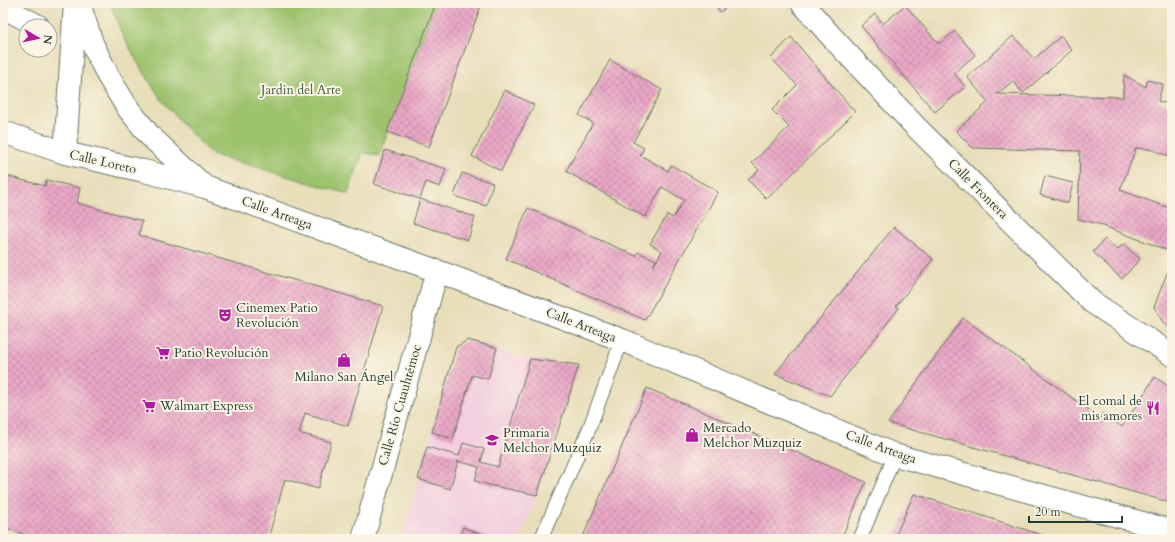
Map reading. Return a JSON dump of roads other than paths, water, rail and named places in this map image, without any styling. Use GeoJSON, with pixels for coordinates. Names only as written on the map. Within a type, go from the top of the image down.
{"type":"FeatureCollection","features":[{"type":"Feature","properties":{"kind":"street"},"geometry":{"type":"LineString","coordinates":[[65,153],[75,3]]}},
{"type":"Feature","properties":{"kind":"street","name":"Calle Arteaga"},"geometry":{"type":"LineString","coordinates":[[79,3],[92,43],[108,76],[127,107],[150,136],[205,187],[622,340],[895,455],[1172,531]]}},
{"type":"Feature","properties":{"kind":"street","name":"Calle Frontera"},"geometry":{"type":"LineString","coordinates":[[802,3],[915,126],[1092,302],[1172,355]]}},
{"type":"Feature","properties":{"kind":"street"},"geometry":{"type":"LineString","coordinates":[[3,7],[23,18]]}},
{"type":"Feature","properties":{"kind":"street","name":"Calle Loreto"},"geometry":{"type":"LineString","coordinates":[[3,132],[65,153],[205,187]]}},
{"type":"Feature","properties":{"kind":"street","name":"Calle Río Cuauhtémoc"},"geometry":{"type":"LineString","coordinates":[[363,539],[437,271]]}},
{"type":"Feature","properties":{"kind":"lane"},"geometry":{"type":"LineString","coordinates":[[542,539],[589,428],[622,340]]}},
{"type":"Feature","properties":{"kind":"lane"},"geometry":{"type":"LineString","coordinates":[[860,539],[895,455]]}},
{"type":"Feature","properties":{"kind":"place","name":"Cinemex Patio Revolución"},"geometry":{"type":"Point","coordinates":[225,315]}},
{"type":"Feature","properties":{"kind":"place","name":"Patio Revolución"},"geometry":{"type":"Point","coordinates":[163,353]}},
{"type":"Feature","properties":{"kind":"place","name":"Milano San Ángel"},"geometry":{"type":"Point","coordinates":[344,360]}},
{"type":"Feature","properties":{"kind":"place","name":"Walmart Express"},"geometry":{"type":"Point","coordinates":[149,406]}},
{"type":"Feature","properties":{"kind":"place","name":"El comal de mis amores"},"geometry":{"type":"Point","coordinates":[1153,408]}},
{"type":"Feature","properties":{"kind":"place","name":"Mercado Melchor Muzquiz"},"geometry":{"type":"Point","coordinates":[692,435]}},
{"type":"Feature","properties":{"kind":"place","name":"Primaria Melchor Muzquiz"},"geometry":{"type":"Point","coordinates":[492,440]}},
{"type":"Feature","properties":{"kind":"park label","name":"Jardin del Arte"},"geometry":{"type":"Point","coordinates":[301,90]}}]}
